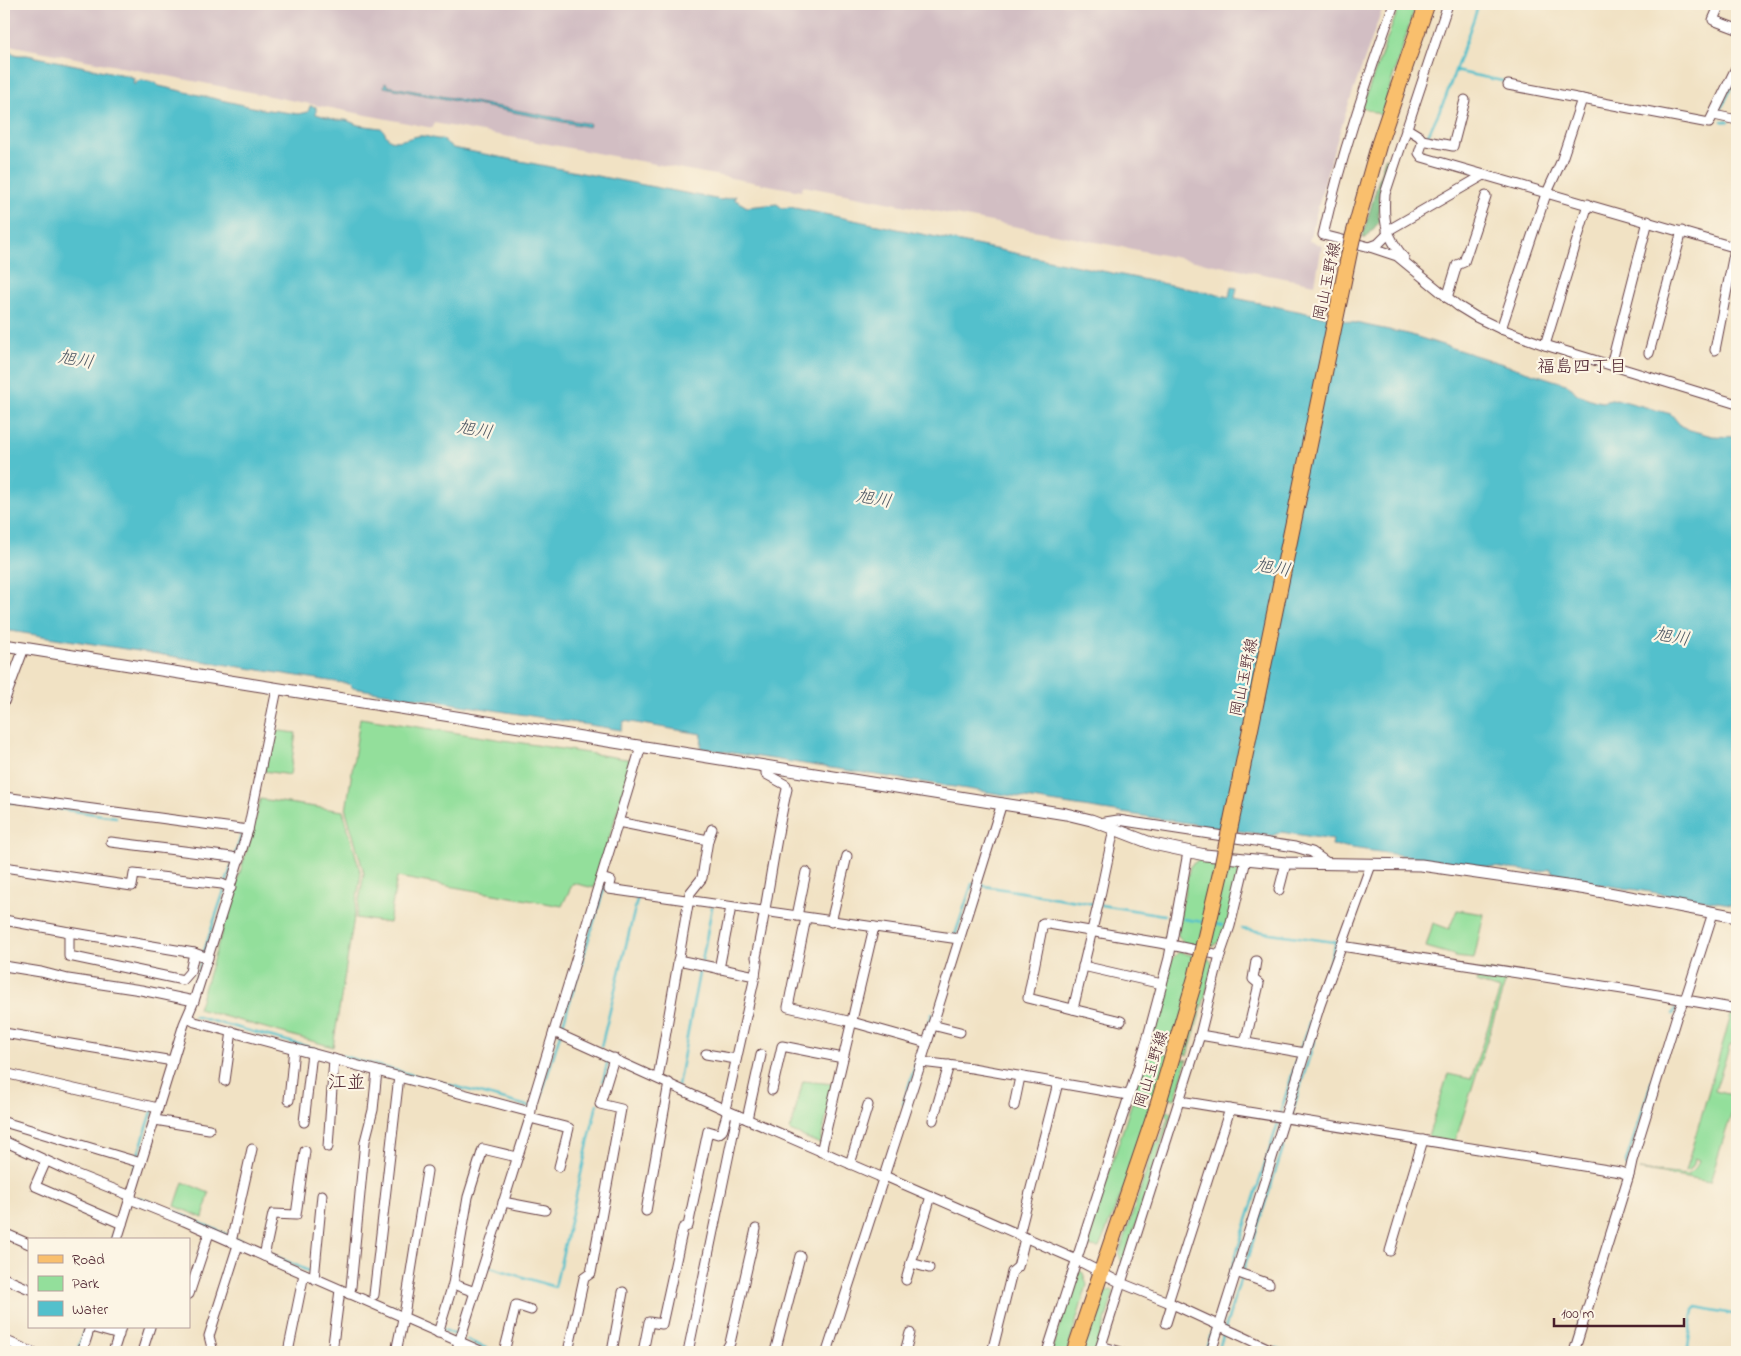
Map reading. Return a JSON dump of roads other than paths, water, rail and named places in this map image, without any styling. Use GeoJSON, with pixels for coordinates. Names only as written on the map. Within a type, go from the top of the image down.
{"type":"FeatureCollection","features":[{"type":"Feature","properties":{"kind":"main road","name":"岡山玉野線"},"geometry":{"type":"LineString","coordinates":[[1074,1352],[1157,1108],[1196,976],[1221,871],[1352,240],[1379,144],[1427,4]]}},
{"type":"Feature","properties":{"kind":"street"},"geometry":{"type":"LineString","coordinates":[[1394,4],[1358,109],[1323,235],[1397,256],[1447,298],[1476,317],[1501,329],[1545,345],[1737,404]]}},
{"type":"Feature","properties":{"kind":"street"},"geometry":{"type":"LineString","coordinates":[[1408,264],[1393,244],[1387,232],[1384,208],[1385,194],[1448,4]]}},
{"type":"Feature","properties":{"kind":"street"},"geometry":{"type":"LineString","coordinates":[[1720,4],[1714,20],[1737,30]]}},
{"type":"Feature","properties":{"kind":"street"},"geometry":{"type":"LineString","coordinates":[[1508,86],[1709,123],[1737,66]]}},
{"type":"Feature","properties":{"kind":"street"},"geometry":{"type":"LineString","coordinates":[[1501,329],[1582,99]]}},
{"type":"Feature","properties":{"kind":"street"},"geometry":{"type":"LineString","coordinates":[[1406,128],[1422,140],[1453,146],[1465,100]]}},
{"type":"Feature","properties":{"kind":"street"},"geometry":{"type":"LineString","coordinates":[[1714,115],[1737,120]]}},
{"type":"Feature","properties":{"kind":"street"},"geometry":{"type":"LineString","coordinates":[[1422,140],[1419,153],[1422,157],[1682,232],[1737,244],[1716,350]]}},
{"type":"Feature","properties":{"kind":"street"},"geometry":{"type":"LineString","coordinates":[[1370,247],[1378,244],[1387,232],[1484,175]]}},
{"type":"Feature","properties":{"kind":"street"},"geometry":{"type":"LineString","coordinates":[[1447,298],[1457,265],[1464,262],[1486,196]]}},
{"type":"Feature","properties":{"kind":"street"},"geometry":{"type":"LineString","coordinates":[[1545,345],[1588,204]]}},
{"type":"Feature","properties":{"kind":"street"},"geometry":{"type":"LineString","coordinates":[[1610,365],[1648,221]]}},
{"type":"Feature","properties":{"kind":"street"},"geometry":{"type":"LineString","coordinates":[[1649,353],[1682,232]]}},
{"type":"Feature","properties":{"kind":"street"},"geometry":{"type":"LineString","coordinates":[[4,645],[1002,803],[1079,817],[1099,823],[1144,842],[1188,852],[1286,863],[1431,866],[1587,889],[1737,917]]}},
{"type":"Feature","properties":{"kind":"street"},"geometry":{"type":"LineString","coordinates":[[4,702],[24,648]]}},
{"type":"Feature","properties":{"kind":"street"},"geometry":{"type":"LineString","coordinates":[[117,1238],[118,1222],[129,1196],[138,1162],[155,1120],[155,1107],[170,1061],[188,1018],[196,974],[236,858],[248,830],[277,689]]}},
{"type":"Feature","properties":{"kind":"street"},"geometry":{"type":"LineString","coordinates":[[456,1352],[473,1291],[503,1202],[515,1156],[558,1033],[601,878],[641,747]]}},
{"type":"Feature","properties":{"kind":"street"},"geometry":{"type":"LineString","coordinates":[[643,1352],[649,1322],[662,1324],[683,1228],[688,1226],[708,1131],[718,1134],[722,1132],[758,962],[756,957],[779,822],[787,789],[786,785],[766,774],[766,766]]}},
{"type":"Feature","properties":{"kind":"street"},"geometry":{"type":"LineString","coordinates":[[4,797],[248,830]]}},
{"type":"Feature","properties":{"kind":"street"},"geometry":{"type":"LineString","coordinates":[[827,1352],[921,1062],[924,1042],[932,1025],[957,939],[1002,803]]}},
{"type":"Feature","properties":{"kind":"street"},"geometry":{"type":"LineString","coordinates":[[1099,823],[1118,820],[1295,847],[1312,852],[1330,864]]}},
{"type":"Feature","properties":{"kind":"street"},"geometry":{"type":"LineString","coordinates":[[618,822],[708,840]]}},
{"type":"Feature","properties":{"kind":"street"},"geometry":{"type":"LineString","coordinates":[[658,1078],[689,898],[702,878],[708,840],[712,829]]}},
{"type":"Feature","properties":{"kind":"street"},"geometry":{"type":"LineString","coordinates":[[1073,1009],[1114,829]]}},
{"type":"Feature","properties":{"kind":"street"},"geometry":{"type":"LineString","coordinates":[[112,842],[236,858]]}},
{"type":"Feature","properties":{"kind":"street"},"geometry":{"type":"LineString","coordinates":[[1047,1352],[1162,984],[1169,958],[1188,852]]}},
{"type":"Feature","properties":{"kind":"street"},"geometry":{"type":"LineString","coordinates":[[832,918],[847,856]]}},
{"type":"Feature","properties":{"kind":"street"},"geometry":{"type":"LineString","coordinates":[[1121,1352],[1100,1349],[1200,1035],[1246,860]]}},
{"type":"Feature","properties":{"kind":"street"},"geometry":{"type":"LineString","coordinates":[[1279,890],[1286,863]]}},
{"type":"Feature","properties":{"kind":"street"},"geometry":{"type":"LineString","coordinates":[[1211,1352],[1223,1329],[1240,1274],[1286,1118],[1301,1052],[1371,865]]}},
{"type":"Feature","properties":{"kind":"street"},"geometry":{"type":"LineString","coordinates":[[4,867],[132,886],[134,874],[227,886]]}},
{"type":"Feature","properties":{"kind":"street"},"geometry":{"type":"LineString","coordinates":[[806,872],[788,1007],[924,1042]]}},
{"type":"Feature","properties":{"kind":"street"},"geometry":{"type":"LineString","coordinates":[[601,878],[611,881],[609,889],[689,898],[731,907],[765,909],[832,918],[874,927],[957,939]]}},
{"type":"Feature","properties":{"kind":"street"},"geometry":{"type":"LineString","coordinates":[[719,969],[731,907]]}},
{"type":"Feature","properties":{"kind":"street"},"geometry":{"type":"LineString","coordinates":[[1574,1352],[1677,1015],[1713,913]]}},
{"type":"Feature","properties":{"kind":"street"},"geometry":{"type":"LineString","coordinates":[[4,920],[202,956]]}},
{"type":"Feature","properties":{"kind":"street"},"geometry":{"type":"LineString","coordinates":[[1121,1021],[1028,998],[1043,923],[1220,955]]}},
{"type":"Feature","properties":{"kind":"street"},"geometry":{"type":"LineString","coordinates":[[822,1149],[874,927]]}},
{"type":"Feature","properties":{"kind":"street"},"geometry":{"type":"LineString","coordinates":[[70,932],[69,956],[183,980],[196,974],[202,956]]}},
{"type":"Feature","properties":{"kind":"street"},"geometry":{"type":"LineString","coordinates":[[1342,944],[1737,1008]]}},
{"type":"Feature","properties":{"kind":"street"},"geometry":{"type":"LineString","coordinates":[[678,960],[755,976]]}},
{"type":"Feature","properties":{"kind":"street"},"geometry":{"type":"LineString","coordinates":[[1245,1043],[1259,984],[1253,979],[1256,961]]}},
{"type":"Feature","properties":{"kind":"street"},"geometry":{"type":"LineString","coordinates":[[4,966],[191,1000]]}},
{"type":"Feature","properties":{"kind":"street"},"geometry":{"type":"LineString","coordinates":[[1084,966],[1162,984]]}},
{"type":"Feature","properties":{"kind":"street"},"geometry":{"type":"LineString","coordinates":[[188,1018],[531,1111],[569,1128],[559,1167]]}},
{"type":"Feature","properties":{"kind":"street"},"geometry":{"type":"LineString","coordinates":[[932,1025],[960,1032]]}},
{"type":"Feature","properties":{"kind":"street"},"geometry":{"type":"LineString","coordinates":[[225,1082],[232,1031]]}},
{"type":"Feature","properties":{"kind":"street"},"geometry":{"type":"LineString","coordinates":[[4,1033],[170,1061]]}},
{"type":"Feature","properties":{"kind":"street"},"geometry":{"type":"LineString","coordinates":[[558,1033],[737,1115],[747,1116],[851,1161],[882,1178],[887,1177],[1077,1260],[1121,1283],[1170,1303],[1276,1352]]}},
{"type":"Feature","properties":{"kind":"street"},"geometry":{"type":"LineString","coordinates":[[1200,1035],[1301,1052]]}},
{"type":"Feature","properties":{"kind":"street"},"geometry":{"type":"LineString","coordinates":[[772,1090],[782,1046],[843,1058]]}},
{"type":"Feature","properties":{"kind":"street"},"geometry":{"type":"LineString","coordinates":[[289,1100],[294,1048]]}},
{"type":"Feature","properties":{"kind":"street"},"geometry":{"type":"LineString","coordinates":[[304,1122],[312,1053]]}},
{"type":"Feature","properties":{"kind":"street"},"geometry":{"type":"LineString","coordinates":[[706,1054],[736,1059]]}},
{"type":"Feature","properties":{"kind":"street"},"geometry":{"type":"LineString","coordinates":[[747,1116],[761,1055]]}},
{"type":"Feature","properties":{"kind":"street"},"geometry":{"type":"LineString","coordinates":[[568,1352],[584,1278],[591,1273],[621,1109],[600,1104],[614,1058]]}},
{"type":"Feature","properties":{"kind":"street"},"geometry":{"type":"LineString","coordinates":[[328,1148],[334,1059]]}},
{"type":"Feature","properties":{"kind":"street"},"geometry":{"type":"LineString","coordinates":[[921,1062],[1020,1076],[1128,1095]]}},
{"type":"Feature","properties":{"kind":"street"},"geometry":{"type":"LineString","coordinates":[[933,1120],[949,1065]]}},
{"type":"Feature","properties":{"kind":"street"},"geometry":{"type":"LineString","coordinates":[[332,1352],[347,1291],[365,1141],[373,1110],[378,1071]]}},
{"type":"Feature","properties":{"kind":"street"},"geometry":{"type":"LineString","coordinates":[[4,1073],[155,1107]]}},
{"type":"Feature","properties":{"kind":"street"},"geometry":{"type":"LineString","coordinates":[[374,1295],[399,1076]]}},
{"type":"Feature","properties":{"kind":"street"},"geometry":{"type":"LineString","coordinates":[[1014,1106],[1020,1076]]}},
{"type":"Feature","properties":{"kind":"street"},"geometry":{"type":"LineString","coordinates":[[646,1211],[669,1083]]}},
{"type":"Feature","properties":{"kind":"street"},"geometry":{"type":"LineString","coordinates":[[992,1352],[1012,1272],[1018,1267],[1022,1236],[1058,1083]]}},
{"type":"Feature","properties":{"kind":"street"},"geometry":{"type":"LineString","coordinates":[[1180,1101],[1627,1175]]}},
{"type":"Feature","properties":{"kind":"street"},"geometry":{"type":"LineString","coordinates":[[851,1161],[868,1105]]}},
{"type":"Feature","properties":{"kind":"street"},"geometry":{"type":"LineString","coordinates":[[1166,1322],[1170,1303],[1230,1109]]}},
{"type":"Feature","properties":{"kind":"street"},"geometry":{"type":"LineString","coordinates":[[688,1352],[737,1115]]}},
{"type":"Feature","properties":{"kind":"street"},"geometry":{"type":"LineString","coordinates":[[155,1120],[209,1129]]}},
{"type":"Feature","properties":{"kind":"street"},"geometry":{"type":"LineString","coordinates":[[4,1122],[138,1162]]}},
{"type":"Feature","properties":{"kind":"street"},"geometry":{"type":"LineString","coordinates":[[1390,1251],[1423,1140]]}},
{"type":"Feature","properties":{"kind":"street"},"geometry":{"type":"LineString","coordinates":[[4,1141],[45,1163],[129,1196],[209,1233],[233,1240],[264,1253],[304,1274],[314,1275],[439,1330],[459,1342],[483,1352]]}},
{"type":"Feature","properties":{"kind":"street"},"geometry":{"type":"LineString","coordinates":[[213,1352],[209,1336],[233,1240],[252,1149]]}},
{"type":"Feature","properties":{"kind":"street"},"geometry":{"type":"LineString","coordinates":[[439,1330],[453,1284],[468,1197],[484,1149],[515,1156]]}},
{"type":"Feature","properties":{"kind":"street"},"geometry":{"type":"LineString","coordinates":[[264,1253],[273,1214],[296,1215],[305,1151]]}},
{"type":"Feature","properties":{"kind":"street"},"geometry":{"type":"LineString","coordinates":[[45,1163],[35,1186],[118,1222]]}},
{"type":"Feature","properties":{"kind":"street"},"geometry":{"type":"LineString","coordinates":[[396,1352],[427,1172]]}},
{"type":"Feature","properties":{"kind":"street"},"geometry":{"type":"LineString","coordinates":[[314,1275],[322,1195]]}},
{"type":"Feature","properties":{"kind":"street"},"geometry":{"type":"LineString","coordinates":[[906,1280],[931,1196]]}},
{"type":"Feature","properties":{"kind":"street"},"geometry":{"type":"LineString","coordinates":[[503,1202],[545,1210]]}},
{"type":"Feature","properties":{"kind":"street"},"geometry":{"type":"LineString","coordinates":[[725,1352],[730,1343],[756,1229]]}},
{"type":"Feature","properties":{"kind":"street"},"geometry":{"type":"LineString","coordinates":[[4,1233],[28,1244]]}},
{"type":"Feature","properties":{"kind":"street"},"geometry":{"type":"LineString","coordinates":[[190,1291],[209,1233]]}},
{"type":"Feature","properties":{"kind":"street"},"geometry":{"type":"LineString","coordinates":[[775,1352],[800,1256]]}},
{"type":"Feature","properties":{"kind":"street"},"geometry":{"type":"LineString","coordinates":[[911,1263],[929,1268]]}},
{"type":"Feature","properties":{"kind":"street"},"geometry":{"type":"LineString","coordinates":[[288,1352],[304,1274]]}},
{"type":"Feature","properties":{"kind":"street"},"geometry":{"type":"LineString","coordinates":[[1240,1274],[1269,1284]]}},
{"type":"Feature","properties":{"kind":"street"},"geometry":{"type":"LineString","coordinates":[[4,1278],[28,1289]]}},
{"type":"Feature","properties":{"kind":"street"},"geometry":{"type":"LineString","coordinates":[[453,1284],[473,1291]]}},
{"type":"Feature","properties":{"kind":"street"},"geometry":{"type":"LineString","coordinates":[[612,1352],[624,1292]]}},
{"type":"Feature","properties":{"kind":"street"},"geometry":{"type":"LineString","coordinates":[[504,1352],[516,1305],[531,1310]]}},
{"type":"Feature","properties":{"kind":"street"},"geometry":{"type":"LineString","coordinates":[[82,1352],[90,1328]]}},
{"type":"Feature","properties":{"kind":"street"},"geometry":{"type":"LineString","coordinates":[[98,1328],[120,1331],[114,1349]]}},
{"type":"Feature","properties":{"kind":"street"},"geometry":{"type":"LineString","coordinates":[[142,1352],[150,1328]]}},
{"type":"Feature","properties":{"kind":"street"},"geometry":{"type":"LineString","coordinates":[[906,1352],[910,1333]]}},
{"type":"Feature","properties":{"kind":"street"},"geometry":{"type":"LineString","coordinates":[[4,1340],[32,1352]]}},
{"type":"Feature","properties":{"kind":"water","name":"旭川"},"geometry":{"type":"Polygon","coordinates":[[[4,50],[18,55],[27,55],[129,76],[134,78],[133,84],[140,80],[149,81],[159,86],[261,109],[299,114],[308,112],[310,106],[316,107],[316,114],[336,120],[346,120],[358,125],[381,128],[388,138],[394,141],[418,136],[442,139],[453,148],[721,200],[736,196],[734,199],[747,207],[777,204],[782,208],[790,207],[1229,297],[1231,287],[1237,288],[1235,298],[1408,334],[1569,385],[1577,394],[1593,400],[1602,402],[1616,399],[1671,414],[1681,426],[1690,430],[1712,436],[1737,437],[1737,905],[1564,879],[1564,876],[1554,873],[1550,869],[1539,872],[1454,863],[1332,845],[1333,840],[1281,832],[1272,836],[701,748],[702,734],[624,721],[621,730],[353,688],[349,684],[4,630],[4,50]]]}},
{"type":"Feature","properties":{"kind":"water"},"geometry":{"type":"Polygon","coordinates":[[[385,83],[388,86],[590,124],[589,127],[384,87],[385,83]]]}},
{"type":"Feature","properties":{"kind":"waterway"},"geometry":{"type":"LineString","coordinates":[[1428,135],[1445,99],[1479,4]]}},
{"type":"Feature","properties":{"kind":"waterway"},"geometry":{"type":"LineString","coordinates":[[1455,71],[1507,82]]}},
{"type":"Feature","properties":{"kind":"waterway"},"geometry":{"type":"LineString","coordinates":[[1719,113],[1737,77]]}},
{"type":"Feature","properties":{"kind":"waterway"},"geometry":{"type":"LineString","coordinates":[[1722,121],[1728,122]]}},
{"type":"Feature","properties":{"kind":"waterway"},"geometry":{"type":"LineString","coordinates":[[4,801],[116,817]]}},
{"type":"Feature","properties":{"kind":"waterway"},"geometry":{"type":"LineString","coordinates":[[226,883],[240,839],[241,833],[238,832]]}},
{"type":"Feature","properties":{"kind":"waterway"},"geometry":{"type":"LineString","coordinates":[[955,935],[972,884],[1095,904]]}},
{"type":"Feature","properties":{"kind":"waterway"},"geometry":{"type":"LineString","coordinates":[[194,1016],[535,1108],[538,1107],[605,885],[608,885]]}},
{"type":"Feature","properties":{"kind":"waterway"},"geometry":{"type":"LineString","coordinates":[[203,954],[225,888]]}},
{"type":"Feature","properties":{"kind":"waterway"},"geometry":{"type":"LineString","coordinates":[[601,1047],[638,896]]}},
{"type":"Feature","properties":{"kind":"waterway"},"geometry":{"type":"LineString","coordinates":[[1101,905],[1164,915]]}},
{"type":"Feature","properties":{"kind":"waterway"},"geometry":{"type":"LineString","coordinates":[[702,961],[712,907]]}},
{"type":"Feature","properties":{"kind":"waterway"},"geometry":{"type":"LineString","coordinates":[[1183,919],[1204,922]]}},
{"type":"Feature","properties":{"kind":"waterway"},"geometry":{"type":"LineString","coordinates":[[1214,924],[1222,925]]}},
{"type":"Feature","properties":{"kind":"waterway"},"geometry":{"type":"LineString","coordinates":[[1242,929],[1341,943]]}},
{"type":"Feature","properties":{"kind":"waterway"},"geometry":{"type":"LineString","coordinates":[[1300,1050],[1336,942]]}},
{"type":"Feature","properties":{"kind":"waterway"},"geometry":{"type":"LineString","coordinates":[[190,997],[202,959]]}},
{"type":"Feature","properties":{"kind":"waterway"},"geometry":{"type":"LineString","coordinates":[[678,1085],[700,968]]}},
{"type":"Feature","properties":{"kind":"waterway"},"geometry":{"type":"LineString","coordinates":[[1673,1014],[1679,1001]]}},
{"type":"Feature","properties":{"kind":"waterway"},"geometry":{"type":"LineString","coordinates":[[184,1013],[188,1002]]}},
{"type":"Feature","properties":{"kind":"waterway"},"geometry":{"type":"LineString","coordinates":[[923,1039],[932,1014]]}},
{"type":"Feature","properties":{"kind":"waterway"},"geometry":{"type":"LineString","coordinates":[[1243,1272],[1293,1117],[1292,1114],[1315,1038]]}},
{"type":"Feature","properties":{"kind":"waterway"},"geometry":{"type":"LineString","coordinates":[[903,1104],[922,1044]]}},
{"type":"Feature","properties":{"kind":"waterway"},"geometry":{"type":"LineString","coordinates":[[1280,1114],[1298,1055]]}},
{"type":"Feature","properties":{"kind":"waterway"},"geometry":{"type":"LineString","coordinates":[[603,1081],[608,1060]]}},
{"type":"Feature","properties":{"kind":"waterway"},"geometry":{"type":"LineString","coordinates":[[1627,1167],[1626,1162],[1657,1065]]}},
{"type":"Feature","properties":{"kind":"waterway"},"geometry":{"type":"LineString","coordinates":[[487,1266],[555,1287],[597,1104]]}},
{"type":"Feature","properties":{"kind":"waterway"},"geometry":{"type":"LineString","coordinates":[[137,1158],[153,1109]]}},
{"type":"Feature","properties":{"kind":"waterway"},"geometry":{"type":"LineString","coordinates":[[1218,1311],[1279,1120]]}},
{"type":"Feature","properties":{"kind":"waterway"},"geometry":{"type":"LineString","coordinates":[[127,1192],[136,1164]]}},
{"type":"Feature","properties":{"kind":"waterway"},"geometry":{"type":"LineString","coordinates":[[113,1238],[125,1197]]}},
{"type":"Feature","properties":{"kind":"waterway"},"geometry":{"type":"LineString","coordinates":[[140,1198],[263,1251]]}},
{"type":"Feature","properties":{"kind":"waterway"},"geometry":{"type":"LineString","coordinates":[[268,1253],[313,1273]]}},
{"type":"Feature","properties":{"kind":"waterway"},"geometry":{"type":"LineString","coordinates":[[1218,1352],[1241,1277]]}},
{"type":"Feature","properties":{"kind":"waterway"},"geometry":{"type":"LineString","coordinates":[[389,1306],[437,1327]]}},
{"type":"Feature","properties":{"kind":"waterway"},"geometry":{"type":"LineString","coordinates":[[1687,1352],[1694,1310],[1697,1307],[1737,1315]]}},
{"type":"Feature","properties":{"kind":"waterway"},"geometry":{"type":"LineString","coordinates":[[1569,1352],[1579,1323]]}},
{"type":"Feature","properties":{"kind":"waterway"},"geometry":{"type":"LineString","coordinates":[[77,1352],[85,1328]]}},
{"type":"Feature","properties":{"kind":"waterway"},"geometry":{"type":"LineString","coordinates":[[442,1329],[454,1334]]}},
{"type":"Feature","properties":{"kind":"waterway"},"geometry":{"type":"LineString","coordinates":[[1205,1352],[1213,1329]]}},
{"type":"Feature","properties":{"kind":"waterway"},"geometry":{"type":"LineString","coordinates":[[467,1340],[495,1352]]}},
{"type":"Feature","properties":{"kind":"waterway"},"geometry":{"type":"LineString","coordinates":[[1277,1348],[1287,1352]]}},
{"type":"Feature","properties":{"kind":"district","name":"福島四丁目"},"geometry":{"type":"Point","coordinates":[1582,366]}},
{"type":"Feature","properties":{"kind":"district","name":"江並"},"geometry":{"type":"Point","coordinates":[347,1081]}}]}
